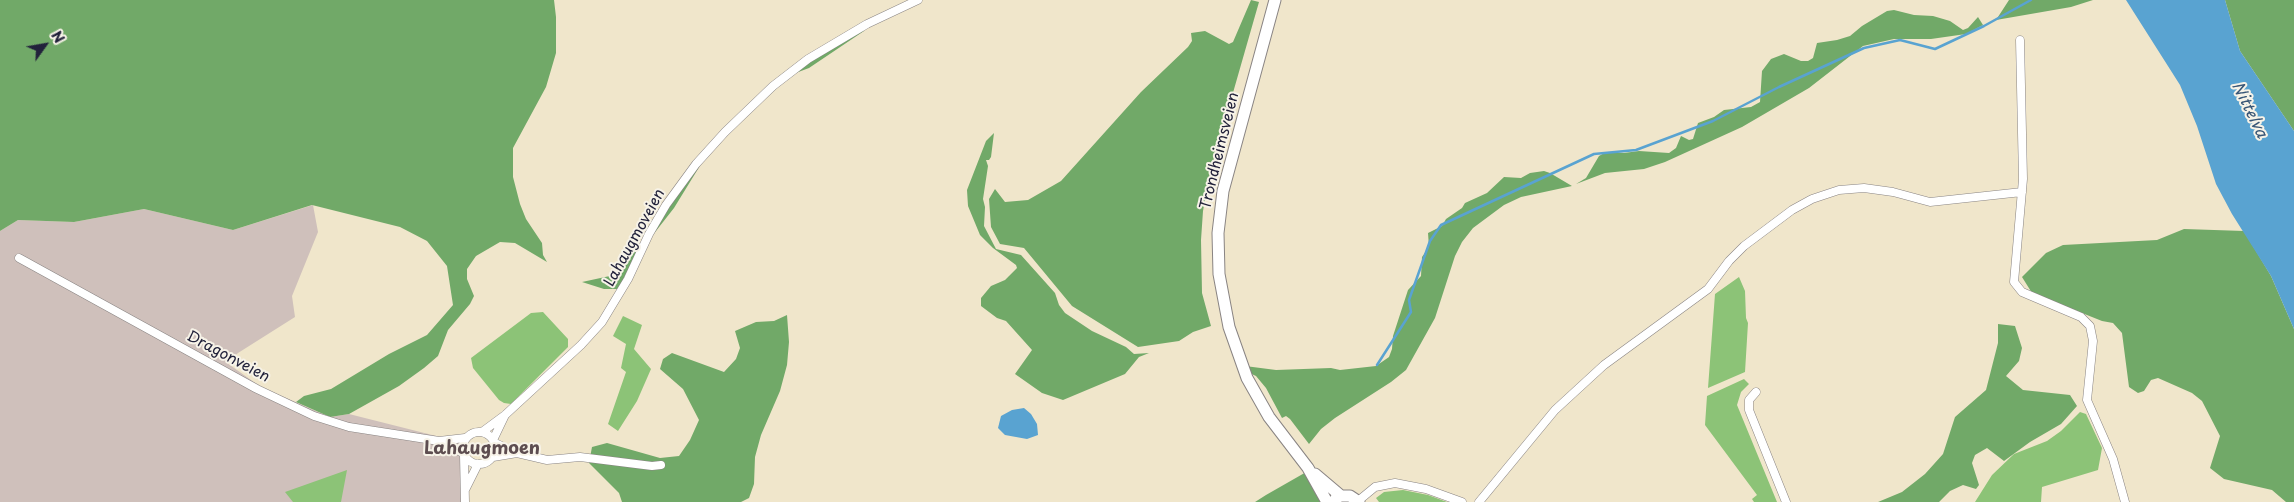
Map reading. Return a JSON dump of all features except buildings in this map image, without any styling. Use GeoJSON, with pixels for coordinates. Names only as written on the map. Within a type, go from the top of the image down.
{"type":"FeatureCollection","features":[{"type":"Feature","properties":{"kind":"main road","name":"Trondheimsveien"},"geometry":{"type":"LineString","coordinates":[[1275,0],[1224,186],[1219,220],[1218,261],[1227,321],[1242,365],[1270,417],[1308,468],[1337,499]]}},
{"type":"Feature","properties":{"kind":"main road","name":"Trondheimsveien"},"geometry":{"type":"LineString","coordinates":[[1308,468],[1327,502]]}},
{"type":"Feature","properties":{"kind":"main road"},"geometry":{"type":"LineString","coordinates":[[1337,499],[1350,496],[1358,501]]}},
{"type":"Feature","properties":{"kind":"street","name":"Lahaugmoveien"},"geometry":{"type":"LineString","coordinates":[[482,432],[505,415],[581,345],[602,322],[628,279],[666,206],[696,164],[725,132],[773,86],[808,59],[855,31],[918,0]]}},
{"type":"Feature","properties":{"kind":"street"},"geometry":{"type":"LineString","coordinates":[[2020,40],[2022,192],[2014,282],[2022,292],[2082,317],[2090,326],[2093,341],[2087,400],[2113,459],[2124,502]]}},
{"type":"Feature","properties":{"kind":"street"},"geometry":{"type":"LineString","coordinates":[[1479,502],[1555,410],[1604,365],[1708,289],[1729,261],[1744,246],[1792,210],[1812,199],[1839,190],[1864,188],[1893,192],[1930,202],[2022,192]]}},
{"type":"Feature","properties":{"kind":"street","name":"Dragonveien"},"geometry":{"type":"LineString","coordinates":[[19,258],[184,350],[301,411],[349,427],[438,441],[466,438]]}},
{"type":"Feature","properties":{"kind":"street"},"geometry":{"type":"LineString","coordinates":[[1756,392],[1749,400],[1749,410],[1786,502]]}},
{"type":"Feature","properties":{"kind":"street","name":"Lahaugmoveien"},"geometry":{"type":"LineString","coordinates":[[494,442],[505,415]]}},
{"type":"Feature","properties":{"kind":"street"},"geometry":{"type":"LineString","coordinates":[[465,502],[463,443],[473,432],[482,432],[494,442],[517,453],[547,460],[585,457],[652,466],[661,465]]}},
{"type":"Feature","properties":{"kind":"street","name":"Dragonveien"},"geometry":{"type":"LineString","coordinates":[[438,441],[464,454]]}},
{"type":"Feature","properties":{"kind":"street"},"geometry":{"type":"LineString","coordinates":[[493,457],[494,442]]}},
{"type":"Feature","properties":{"kind":"street"},"geometry":{"type":"LineString","coordinates":[[464,454],[470,462],[478,464],[486,462],[493,457],[517,453]]}},
{"type":"Feature","properties":{"kind":"street"},"geometry":{"type":"LineString","coordinates":[[465,490],[478,464]]}},
{"type":"Feature","properties":{"kind":"street"},"geometry":{"type":"LineString","coordinates":[[1358,501],[1375,487],[1395,482],[1426,489],[1462,502]]}},
{"type":"Feature","properties":{"kind":"shaded area"},"geometry":{"type":"Polygon","coordinates":[[[313,205],[318,232],[292,296],[295,317],[238,353],[227,363],[261,387],[330,417],[349,414],[464,443],[465,502],[0,502],[0,231],[18,220],[74,222],[144,209],[233,230],[313,205]]]}},
{"type":"Feature","properties":{"kind":"green space"},"geometry":{"type":"Polygon","coordinates":[[[0,0],[554,0],[556,53],[546,87],[513,148],[513,177],[520,204],[526,219],[542,243],[543,255],[547,262],[515,243],[500,242],[476,256],[467,269],[467,279],[474,296],[470,304],[448,330],[438,356],[424,368],[399,386],[349,414],[330,417],[296,402],[304,396],[331,389],[389,354],[427,335],[453,305],[447,266],[427,241],[400,227],[312,205],[233,230],[144,209],[74,222],[18,220],[0,231],[0,0]]]}},
{"type":"Feature","properties":{"kind":"green space"},"geometry":{"type":"Polygon","coordinates":[[[1251,0],[1259,2],[1210,173],[1203,211],[1201,240],[1202,293],[1211,326],[1193,332],[1179,341],[1138,347],[1072,306],[1024,248],[1000,244],[991,227],[989,199],[995,189],[1005,202],[1028,200],[1061,181],[1141,92],[1188,47],[1192,41],[1191,33],[1205,31],[1229,44],[1233,42],[1251,0]]]}},
{"type":"Feature","properties":{"kind":"green space"},"geometry":{"type":"Polygon","coordinates":[[[2009,0],[2093,0],[2071,7],[1996,20],[2009,0]]]}},
{"type":"Feature","properties":{"kind":"green space"},"geometry":{"type":"Polygon","coordinates":[[[2225,0],[2294,0],[2294,131],[2240,51],[2225,0]]]}},
{"type":"Feature","properties":{"kind":"green space"},"geometry":{"type":"Polygon","coordinates":[[[1894,10],[1914,15],[1933,16],[1950,21],[1963,30],[1968,28],[1978,17],[1983,25],[1966,34],[1931,39],[1894,39],[1863,46],[1809,88],[1742,127],[1665,162],[1644,169],[1605,173],[1576,184],[1586,178],[1599,156],[1606,152],[1624,153],[1639,151],[1669,153],[1676,148],[1681,136],[1689,140],[1693,139],[1698,123],[1714,117],[1724,110],[1751,107],[1760,102],[1762,71],[1771,59],[1784,54],[1801,61],[1808,61],[1813,58],[1817,43],[1850,36],[1862,26],[1887,11],[1894,10]]]}},
{"type":"Feature","properties":{"kind":"green space"},"geometry":{"type":"Polygon","coordinates":[[[860,27],[864,31],[809,68],[793,74],[709,151],[674,208],[645,245],[624,289],[604,289],[582,282],[619,274],[696,162],[769,89],[860,27]]]}},
{"type":"Feature","properties":{"kind":"green space"},"geometry":{"type":"Polygon","coordinates":[[[994,133],[991,157],[989,160],[986,160],[988,166],[983,199],[985,207],[984,226],[996,249],[1021,255],[1055,293],[1059,305],[1065,313],[1092,331],[1126,347],[1134,354],[1149,353],[1139,357],[1125,374],[1063,400],[1042,393],[1015,374],[1032,350],[1006,321],[997,318],[981,306],[981,298],[991,286],[1005,280],[1017,268],[1016,265],[993,248],[980,235],[968,206],[967,190],[986,141],[994,133]]]}},
{"type":"Feature","properties":{"kind":"green space"},"geometry":{"type":"Polygon","coordinates":[[[1544,171],[1572,186],[1521,197],[1504,205],[1473,228],[1462,242],[1455,256],[1435,318],[1406,370],[1391,382],[1335,418],[1321,429],[1309,444],[1290,419],[1286,416],[1282,418],[1266,388],[1256,376],[1241,369],[1245,366],[1276,370],[1331,368],[1340,370],[1376,366],[1389,357],[1393,336],[1408,290],[1421,276],[1422,257],[1429,247],[1428,233],[1442,226],[1446,219],[1462,208],[1465,203],[1487,193],[1504,177],[1521,178],[1530,173],[1544,171]]]}},
{"type":"Feature","properties":{"kind":"green space"},"geometry":{"type":"Polygon","coordinates":[[[2184,229],[2244,231],[2271,276],[2294,329],[2294,502],[2286,502],[2272,490],[2224,479],[2210,468],[2220,436],[2202,401],[2192,393],[2158,378],[2151,380],[2144,391],[2138,393],[2129,387],[2122,333],[2113,323],[2102,321],[2032,293],[2022,277],[2046,253],[2063,245],[2157,240],[2184,229]]]}},
{"type":"Feature","properties":{"kind":"green space"},"geometry":{"type":"Polygon","coordinates":[[[1739,277],[1745,291],[1746,318],[1748,323],[1745,372],[1708,388],[1715,294],[1739,277]]]}},
{"type":"Feature","properties":{"kind":"green space"},"geometry":{"type":"Polygon","coordinates":[[[543,312],[568,339],[568,347],[511,404],[504,403],[499,400],[473,368],[471,358],[531,313],[543,312]]]}},
{"type":"Feature","properties":{"kind":"green space"},"geometry":{"type":"Polygon","coordinates":[[[787,315],[789,342],[787,365],[780,391],[761,435],[755,457],[754,484],[749,498],[741,502],[622,502],[619,493],[589,463],[592,447],[607,443],[660,458],[679,456],[690,440],[699,420],[683,389],[660,369],[663,359],[672,353],[724,372],[736,359],[740,348],[735,331],[756,322],[774,321],[787,315]]]}},
{"type":"Feature","properties":{"kind":"green space"},"geometry":{"type":"Polygon","coordinates":[[[623,316],[642,325],[634,349],[651,369],[637,401],[618,431],[608,424],[626,372],[621,368],[626,344],[613,336],[623,316]]]}},
{"type":"Feature","properties":{"kind":"green space"},"geometry":{"type":"Polygon","coordinates":[[[1998,324],[2015,326],[2022,348],[2019,361],[2006,376],[2023,390],[2070,395],[2077,406],[2061,424],[2030,442],[2004,461],[1987,448],[1975,455],[1972,463],[1979,485],[1976,489],[1963,485],[1950,491],[1939,502],[1878,502],[1902,492],[1925,474],[1943,454],[1955,417],[1986,390],[1998,343],[1998,324]]]}},
{"type":"Feature","properties":{"kind":"green space"},"geometry":{"type":"Polygon","coordinates":[[[1744,379],[1749,384],[1741,392],[1737,405],[1777,502],[1754,502],[1752,499],[1757,495],[1705,425],[1707,396],[1744,379]]]}},
{"type":"Feature","properties":{"kind":"green space"},"geometry":{"type":"Polygon","coordinates":[[[2080,412],[2086,414],[2102,448],[2098,470],[2042,487],[2041,502],[1975,502],[1992,475],[2014,454],[2047,441],[2061,431],[2080,412]]]}},
{"type":"Feature","properties":{"kind":"green space"},"geometry":{"type":"Polygon","coordinates":[[[347,470],[341,502],[293,502],[285,492],[347,470]]]}},
{"type":"Feature","properties":{"kind":"green space"},"geometry":{"type":"Polygon","coordinates":[[[1308,471],[1330,502],[1255,502],[1266,495],[1308,471]]]}},
{"type":"Feature","properties":{"kind":"green space"},"geometry":{"type":"Polygon","coordinates":[[[1403,490],[1428,495],[1447,502],[1379,502],[1376,498],[1384,492],[1403,490]]]}},
{"type":"Feature","properties":{"kind":"water","name":"Nittelva"},"geometry":{"type":"Polygon","coordinates":[[[2126,0],[2225,0],[2240,51],[2294,131],[2294,329],[2271,276],[2232,214],[2216,184],[2197,126],[2180,85],[2126,0]]]}},
{"type":"Feature","properties":{"kind":"water"},"geometry":{"type":"Polygon","coordinates":[[[1024,408],[1031,414],[1037,424],[1038,435],[1027,439],[1005,435],[998,428],[1001,416],[1012,410],[1024,408]]]}},
{"type":"Feature","properties":{"kind":"waterway"},"geometry":{"type":"LineString","coordinates":[[1377,365],[1411,312],[1409,300],[1430,241],[1441,225],[1594,154],[1636,150],[1713,121],[1779,87],[1864,48],[1900,40],[1935,49],[1984,26],[2031,0]]}},
{"type":"Feature","properties":{"kind":"district","name":"Lahaugmoen"},"geometry":{"type":"Point","coordinates":[482,449]}}]}
